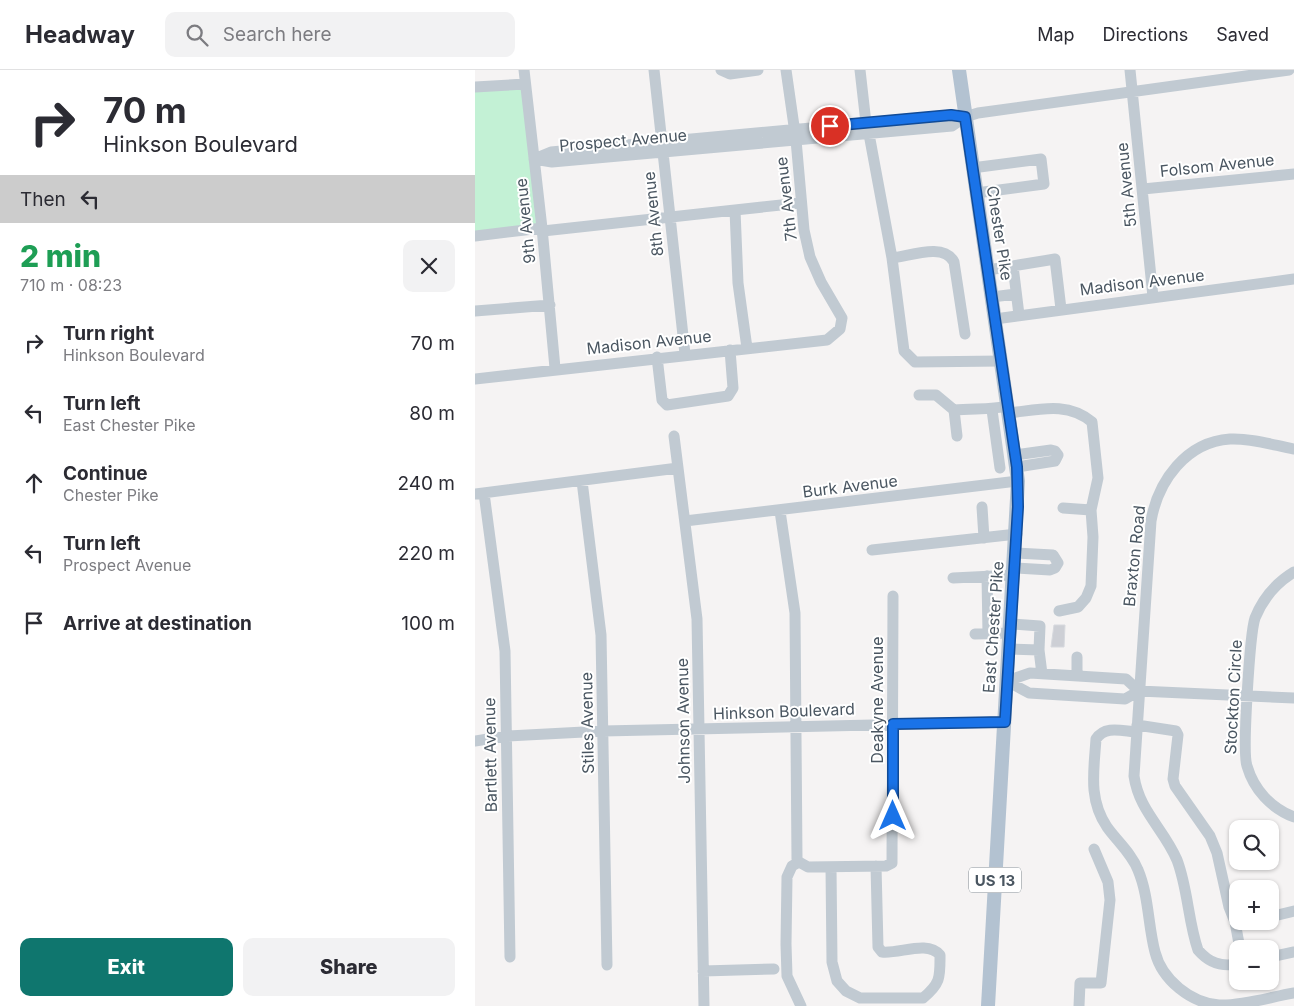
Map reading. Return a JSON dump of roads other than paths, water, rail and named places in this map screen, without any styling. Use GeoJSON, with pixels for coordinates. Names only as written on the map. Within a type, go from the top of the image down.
{"type":"FeatureCollection","features":[{"type":"Feature","properties":{"kind":"main road","name":"Chester Pike"},"geometry":{"type":"LineString","coordinates":[[959,70],[1008,407]]}},
{"type":"Feature","properties":{"kind":"main road","name":"East Chester Pike"},"geometry":{"type":"LineString","coordinates":[[988,1006],[1017,534],[1018,481],[1008,407]]}},
{"type":"Feature","properties":{"kind":"street","name":"9th Avenue"},"geometry":{"type":"LineString","coordinates":[[524,70],[543,230],[555,368]]}},
{"type":"Feature","properties":{"kind":"street","name":"8th Avenue"},"geometry":{"type":"LineString","coordinates":[[654,70],[685,354]]}},
{"type":"Feature","properties":{"kind":"street"},"geometry":{"type":"LineString","coordinates":[[721,70],[730,74],[758,70]]}},
{"type":"Feature","properties":{"kind":"street","name":"7th Avenue"},"geometry":{"type":"LineString","coordinates":[[786,70],[795,135],[800,202],[810,257],[821,282],[842,318],[840,329],[827,340]]}},
{"type":"Feature","properties":{"kind":"street"},"geometry":{"type":"LineString","coordinates":[[860,70],[867,128],[892,258],[904,351],[915,362],[1001,361]]}},
{"type":"Feature","properties":{"kind":"street","name":"5th Avenue"},"geometry":{"type":"LineString","coordinates":[[1130,70],[1153,297]]}},
{"type":"Feature","properties":{"kind":"street","name":"Prospect Avenue"},"geometry":{"type":"LineString","coordinates":[[534,159],[551,152],[663,147],[867,128],[952,126],[965,117],[1289,70]]}},
{"type":"Feature","properties":{"kind":"street"},"geometry":{"type":"LineString","coordinates":[[475,87],[525,84]]}},
{"type":"Feature","properties":{"kind":"street"},"geometry":{"type":"LineString","coordinates":[[973,168],[1041,160],[1044,184],[976,193]]}},
{"type":"Feature","properties":{"kind":"street","name":"Folsom Avenue"},"geometry":{"type":"LineString","coordinates":[[1143,190],[1294,174]]}},
{"type":"Feature","properties":{"kind":"street"},"geometry":{"type":"LineString","coordinates":[[475,236],[670,218],[800,202]]}},
{"type":"Feature","properties":{"kind":"street"},"geometry":{"type":"LineString","coordinates":[[735,210],[738,283],[747,348]]}},
{"type":"Feature","properties":{"kind":"street"},"geometry":{"type":"LineString","coordinates":[[892,258],[941,251],[951,256],[954,262],[965,334]]}},
{"type":"Feature","properties":{"kind":"street"},"geometry":{"type":"LineString","coordinates":[[988,270],[1055,259],[1061,309]]}},
{"type":"Feature","properties":{"kind":"street"},"geometry":{"type":"LineString","coordinates":[[1013,266],[1019,315]]}},
{"type":"Feature","properties":{"kind":"street","name":"Madison Avenue"},"geometry":{"type":"LineString","coordinates":[[995,318],[1294,279]]}},
{"type":"Feature","properties":{"kind":"street"},"geometry":{"type":"LineString","coordinates":[[992,297],[1016,294]]}},
{"type":"Feature","properties":{"kind":"street"},"geometry":{"type":"LineString","coordinates":[[475,311],[549,305]]}},
{"type":"Feature","properties":{"kind":"street","name":"Madison Avenue"},"geometry":{"type":"LineString","coordinates":[[475,379],[555,368],[827,340]]}},
{"type":"Feature","properties":{"kind":"street"},"geometry":{"type":"LineString","coordinates":[[657,357],[662,400],[667,405],[728,396],[732,393],[730,350]]}},
{"type":"Feature","properties":{"kind":"street"},"geometry":{"type":"LineString","coordinates":[[919,395],[936,395],[954,410],[957,436]]}},
{"type":"Feature","properties":{"kind":"street"},"geometry":{"type":"LineString","coordinates":[[954,410],[983,407],[992,410],[1008,407],[1058,407],[1073,411],[1092,422],[1098,478],[1091,510],[1093,537],[1091,586],[1086,598],[1078,607],[1059,611]]}},
{"type":"Feature","properties":{"kind":"street"},"geometry":{"type":"LineString","coordinates":[[992,410],[1000,468]]}},
{"type":"Feature","properties":{"kind":"street"},"geometry":{"type":"LineString","coordinates":[[995,434],[1012,431]]}},
{"type":"Feature","properties":{"kind":"street","name":"Johnson Avenue"},"geometry":{"type":"LineString","coordinates":[[674,436],[697,619],[704,1006]]}},
{"type":"Feature","properties":{"kind":"street","name":"Braxton Road"},"geometry":{"type":"LineString","coordinates":[[1229,964],[1217,964],[1204,957],[1198,950],[1177,860],[1139,800],[1136,789],[1134,776],[1151,521],[1157,497],[1169,475],[1193,452],[1217,442],[1241,439],[1294,449]]}},
{"type":"Feature","properties":{"kind":"street"},"geometry":{"type":"LineString","coordinates":[[998,456],[1016,458]]}},
{"type":"Feature","properties":{"kind":"street"},"geometry":{"type":"LineString","coordinates":[[479,494],[678,468]]}},
{"type":"Feature","properties":{"kind":"street","name":"Stiles Avenue"},"geometry":{"type":"LineString","coordinates":[[582,481],[601,635],[607,966]]}},
{"type":"Feature","properties":{"kind":"street","name":"Burk Avenue"},"geometry":{"type":"LineString","coordinates":[[685,521],[1018,481]]}},
{"type":"Feature","properties":{"kind":"street","name":"Bartlett Avenue"},"geometry":{"type":"LineString","coordinates":[[479,494],[505,651],[510,957]]}},
{"type":"Feature","properties":{"kind":"street"},"geometry":{"type":"LineString","coordinates":[[982,507],[984,538]]}},
{"type":"Feature","properties":{"kind":"street"},"geometry":{"type":"LineString","coordinates":[[1063,508],[1091,510]]}},
{"type":"Feature","properties":{"kind":"street"},"geometry":{"type":"LineString","coordinates":[[780,511],[795,613],[797,859],[808,867],[876,866],[878,947],[882,952],[891,953],[929,948],[935,950],[940,955],[940,970],[936,987],[927,1002],[860,998],[847,991],[837,981],[832,962],[831,867]]}},
{"type":"Feature","properties":{"kind":"street"},"geometry":{"type":"LineString","coordinates":[[873,550],[1017,534]]}},
{"type":"Feature","properties":{"kind":"street"},"geometry":{"type":"LineString","coordinates":[[953,578],[1050,570],[1055,568],[1058,563],[1053,555],[1015,552]]}},
{"type":"Feature","properties":{"kind":"street","name":"Stockton Circle"},"geometry":{"type":"LineString","coordinates":[[1294,572],[1278,583],[1269,594],[1254,621],[1245,751],[1250,776],[1262,796],[1294,817]]}},
{"type":"Feature","properties":{"kind":"street"},"geometry":{"type":"LineString","coordinates":[[987,576],[988,634]]}},
{"type":"Feature","properties":{"kind":"street","name":"Deakyne Avenue"},"geometry":{"type":"LineString","coordinates":[[876,866],[887,866],[892,863],[893,858],[893,596]]}},
{"type":"Feature","properties":{"kind":"street"},"geometry":{"type":"LineString","coordinates":[[975,634],[988,634],[1011,628],[1040,626],[1039,650],[1042,674]]}},
{"type":"Feature","properties":{"kind":"street"},"geometry":{"type":"LineString","coordinates":[[1009,649],[1039,650]]}},
{"type":"Feature","properties":{"kind":"street"},"geometry":{"type":"LineString","coordinates":[[1077,657],[1077,676]]}},
{"type":"Feature","properties":{"kind":"street"},"geometry":{"type":"LineString","coordinates":[[1007,681],[1030,673],[1126,679],[1139,691]]}},
{"type":"Feature","properties":{"kind":"street"},"geometry":{"type":"LineString","coordinates":[[1007,681],[1029,692],[1125,699],[1139,691],[1294,698]]}},
{"type":"Feature","properties":{"kind":"street","name":"Hinkson Boulevard"},"geometry":{"type":"LineString","coordinates":[[475,740],[506,736],[603,731],[1005,722]]}},
{"type":"Feature","properties":{"kind":"street"},"geometry":{"type":"LineString","coordinates":[[1229,907],[1221,869],[1210,836],[1175,786],[1173,778],[1179,735],[1176,731],[1168,728],[1108,730],[1098,735],[1092,779],[1099,814],[1139,871],[1155,953],[1160,967],[1173,984],[1183,991],[1200,1000],[1218,1005],[1294,993]]}},
{"type":"Feature","properties":{"kind":"street"},"geometry":{"type":"LineString","coordinates":[[1079,1006],[1080,983],[1101,983],[1110,900],[1108,882],[1094,849]]}},
{"type":"Feature","properties":{"kind":"street"},"geometry":{"type":"LineString","coordinates":[[799,862],[793,866],[787,877],[786,944],[787,976],[801,1006]]}},
{"type":"Feature","properties":{"kind":"street"},"geometry":{"type":"LineString","coordinates":[[1279,915],[1294,911]]}},
{"type":"Feature","properties":{"kind":"street"},"geometry":{"type":"LineString","coordinates":[[1279,955],[1294,952]]}},
{"type":"Feature","properties":{"kind":"street"},"geometry":{"type":"LineString","coordinates":[[703,971],[774,969]]}}]}
